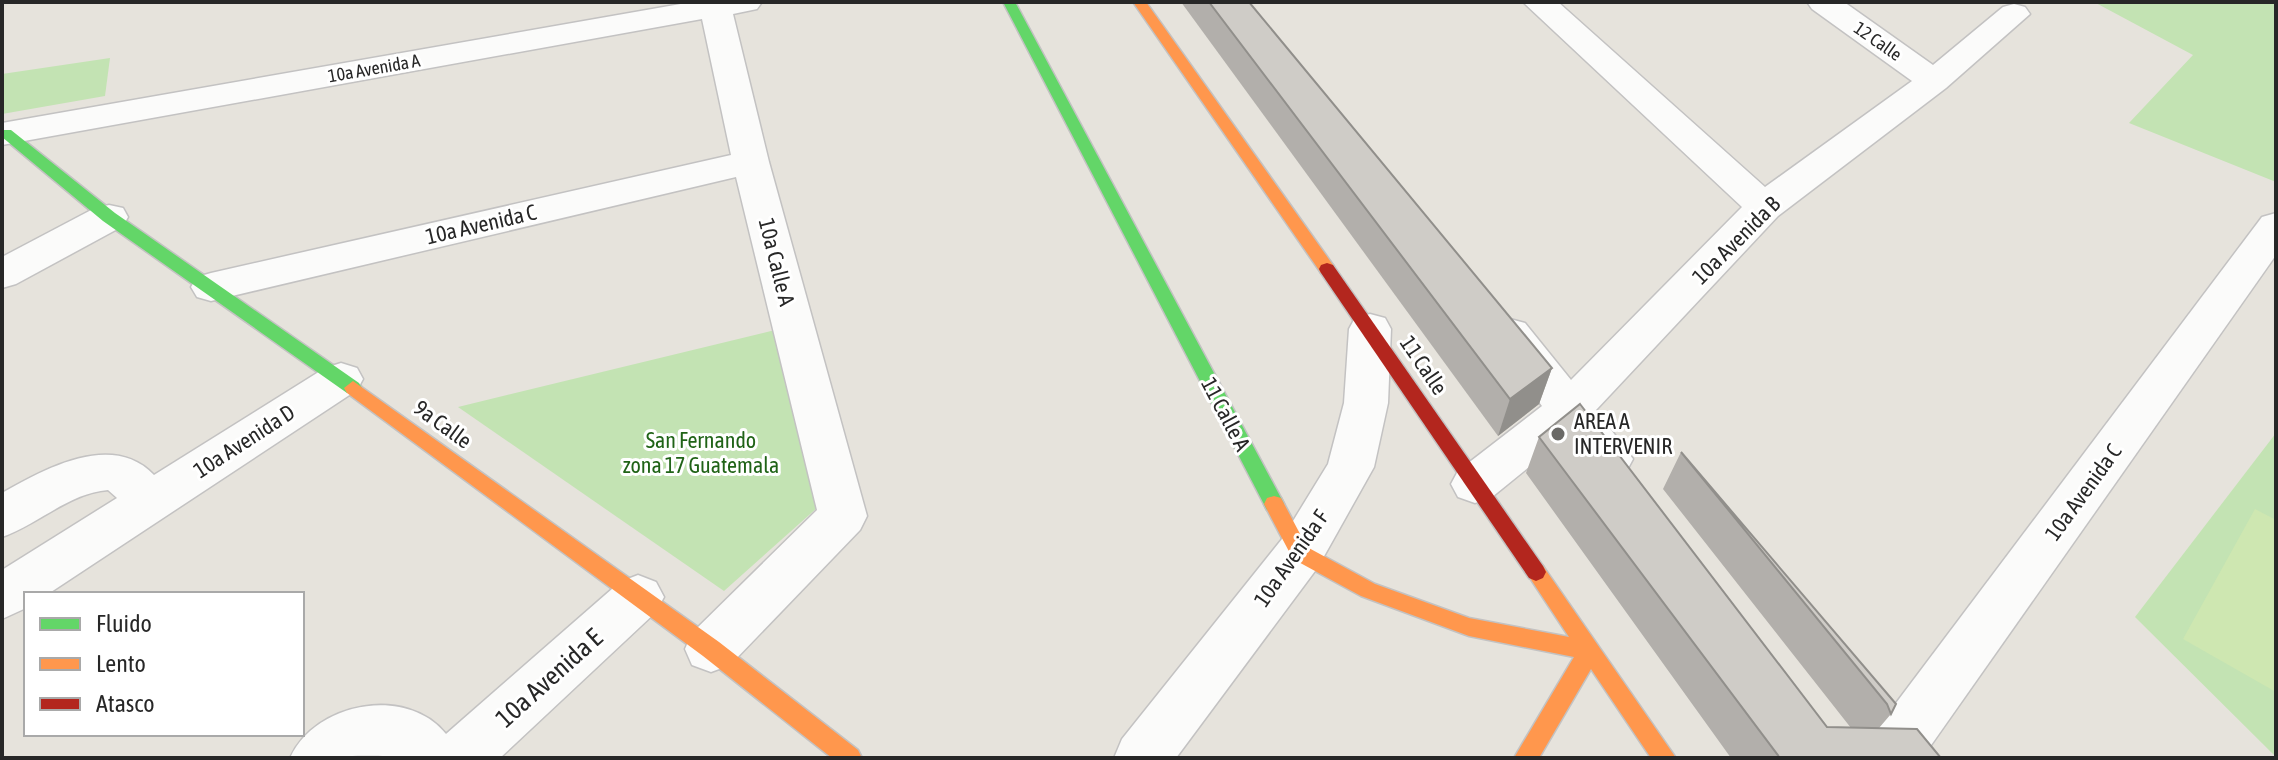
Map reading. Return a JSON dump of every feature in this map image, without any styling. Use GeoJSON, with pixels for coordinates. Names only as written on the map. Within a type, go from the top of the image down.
{"type":"FeatureCollection","features":[{"type":"Feature","properties":{"kind":"street","name":"11 Calle A"},"geometry":{"type":"LineString","coordinates":[[1009,2],[1300,553]]}},
{"type":"Feature","properties":{"kind":"street","name":"11 Calle"},"geometry":{"type":"LineString","coordinates":[[1139,2],[1370,329],[1664,758]]}},
{"type":"Feature","properties":{"kind":"street"},"geometry":{"type":"LineString","coordinates":[[1539,2],[1764,207]]}},
{"type":"Feature","properties":{"kind":"street","name":"12 Calle"},"geometry":{"type":"LineString","coordinates":[[1823,2],[1934,81]]}},
{"type":"Feature","properties":{"kind":"street","name":"10a Avenida A"},"geometry":{"type":"LineString","coordinates":[[4,133],[731,5]]}},
{"type":"Feature","properties":{"kind":"street","name":"10a Calle A"},"geometry":{"type":"LineString","coordinates":[[711,649],[843,516],[751,162],[731,5]]}},
{"type":"Feature","properties":{"kind":"street","name":"10a Avenida B"},"geometry":{"type":"LineString","coordinates":[[1475,484],[1571,408],[1764,207],[1934,81],[2014,14]]}},
{"type":"Feature","properties":{"kind":"street","name":"9a Calle"},"geometry":{"type":"LineString","coordinates":[[4,133],[109,217],[341,379],[711,649],[850,758]]}},
{"type":"Feature","properties":{"kind":"street","name":"10a Avenida C"},"geometry":{"type":"LineString","coordinates":[[211,287],[751,162]]}},
{"type":"Feature","properties":{"kind":"street"},"geometry":{"type":"LineString","coordinates":[[2,274],[109,217]]}},
{"type":"Feature","properties":{"kind":"street","name":"10a Avenida C"},"geometry":{"type":"LineString","coordinates":[[1889,758],[2276,226]]}},
{"type":"Feature","properties":{"kind":"street"},"geometry":{"type":"LineString","coordinates":[[1480,297],[1638,496]]}},
{"type":"Feature","properties":{"kind":"street","name":"10a Avenida F"},"geometry":{"type":"LineString","coordinates":[[1142,758],[1300,553],[1351,467],[1366,403],[1370,329]]}},
{"type":"Feature","properties":{"kind":"street","name":"10a Avenida D"},"geometry":{"type":"LineString","coordinates":[[2,597],[341,379]]}},
{"type":"Feature","properties":{"kind":"street"},"geometry":{"type":"LineString","coordinates":[[2,517],[80,478],[112,472],[134,484],[148,503]]}},
{"type":"Feature","properties":{"kind":"street"},"geometry":{"type":"LineString","coordinates":[[1300,553],[1368,590],[1469,627],[1590,651],[1526,758]]}},
{"type":"Feature","properties":{"kind":"street","name":"10a Avenida E"},"geometry":{"type":"LineString","coordinates":[[460,758],[638,597]]}},
{"type":"Feature","properties":{"kind":"street"},"geometry":{"type":"LineString","coordinates":[[318,758],[344,738],[378,728],[411,735],[430,758]]}},
{"type":"Feature","properties":{"kind":"green space"},"geometry":{"type":"Polygon","coordinates":[[[2094,2],[2276,2],[2276,182],[2129,123],[2193,55],[2094,2]]]}},
{"type":"Feature","properties":{"kind":"green space"},"geometry":{"type":"Polygon","coordinates":[[[110,58],[105,96],[2,114],[2,74],[110,58]]]}},
{"type":"Feature","properties":{"kind":"green space","name":"San Fernando zona 17 Guatemala"},"geometry":{"type":"Polygon","coordinates":[[[779,329],[818,507],[724,591],[458,407],[779,329]]]}},
{"type":"Feature","properties":{"kind":"green space"},"geometry":{"type":"Polygon","coordinates":[[[2276,433],[2276,757],[2135,617],[2276,433]]]}},
{"type":"Feature","properties":{"kind":"green space"},"geometry":{"type":"Polygon","coordinates":[[[2255,509],[2276,520],[2276,692],[2183,639],[2255,509]]]}},
{"type":"Feature","properties":{"kind":"building"},"geometry":{"type":"Polygon","coordinates":[[[1209,2],[1249,2],[1552,368],[1510,399],[1209,2]]]}},
{"type":"Feature","properties":{"kind":"building"},"geometry":{"type":"Polygon","coordinates":[[[1580,404],[1827,727],[1917,729],[1941,758],[1780,758],[1539,437],[1580,404]]]}},
{"type":"Feature","properties":{"kind":"building"},"geometry":{"type":"Polygon","coordinates":[[[1681,452],[1896,704],[1891,714],[1887,704],[1681,452]]]}},
{"type":"Feature","properties":{"kind":"traffic: fast"},"geometry":{"type":"LineString","coordinates":[[1009,2],[1274,504]]}},
{"type":"Feature","properties":{"kind":"traffic: fast"},"geometry":{"type":"LineString","coordinates":[[6,133],[109,217],[353,388]]}},
{"type":"Feature","properties":{"kind":"traffic: slow"},"geometry":{"type":"LineString","coordinates":[[1139,2],[1327,269]]}},
{"type":"Feature","properties":{"kind":"traffic: slow"},"geometry":{"type":"LineString","coordinates":[[353,388],[711,649],[850,758]]}},
{"type":"Feature","properties":{"kind":"traffic: slow"},"geometry":{"type":"LineString","coordinates":[[1274,504],[1300,553],[1368,590],[1469,627],[1590,651],[1526,758]]}},
{"type":"Feature","properties":{"kind":"traffic: slow"},"geometry":{"type":"LineString","coordinates":[[1536,572],[1664,758]]}},
{"type":"Feature","properties":{"kind":"traffic: jam"},"geometry":{"type":"LineString","coordinates":[[1327,269],[1536,572]]}},
{"type":"Feature","properties":{"kind":"place","name":"AREA A INTERVENIR"},"geometry":{"type":"Point","coordinates":[1558,434]}}]}
